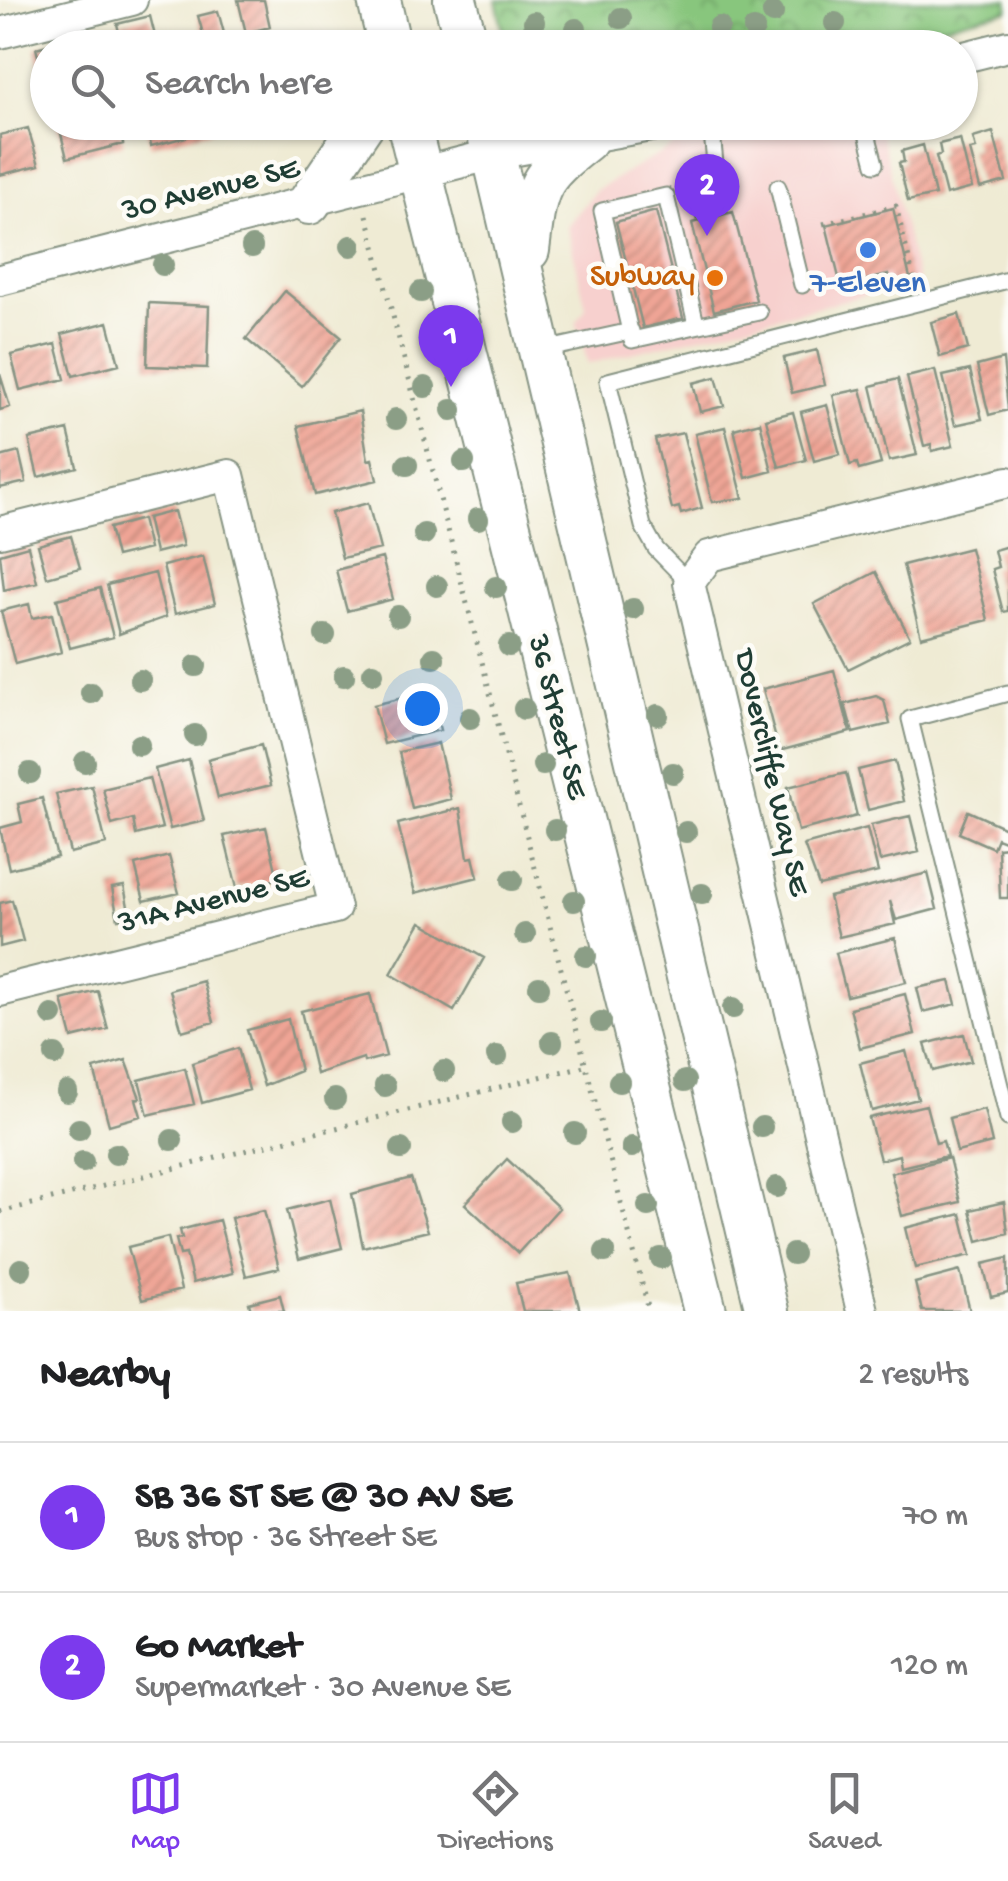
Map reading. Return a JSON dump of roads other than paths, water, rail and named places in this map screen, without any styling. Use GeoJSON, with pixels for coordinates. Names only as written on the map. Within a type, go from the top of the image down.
{"type":"FeatureCollection","features":[{"type":"Feature","properties":{"kind":"main road"},"geometry":{"type":"LineString","coordinates":[[456,0],[464,30]]}},
{"type":"Feature","properties":{"kind":"main road"},"geometry":{"type":"LineString","coordinates":[[310,202],[352,140]]}},
{"type":"Feature","properties":{"kind":"main road","name":"36 Street SE"},"geometry":{"type":"LineString","coordinates":[[412,140],[705,1311]]}},
{"type":"Feature","properties":{"kind":"main road","name":"36 Street SE"},"geometry":{"type":"LineString","coordinates":[[490,140],[767,1311]]}},
{"type":"Feature","properties":{"kind":"main road"},"geometry":{"type":"LineString","coordinates":[[524,281],[534,197],[547,171],[586,140]]}},
{"type":"Feature","properties":{"kind":"street"},"geometry":{"type":"LineString","coordinates":[[0,32],[132,0]]}},
{"type":"Feature","properties":{"kind":"street"},"geometry":{"type":"LineString","coordinates":[[978,54],[1008,46]]}},
{"type":"Feature","properties":{"kind":"street","name":"30 Avenue SE"},"geometry":{"type":"LineString","coordinates":[[0,280],[360,190],[420,171],[486,140]]}},
{"type":"Feature","properties":{"kind":"street","name":"31A Avenue SE"},"geometry":{"type":"LineString","coordinates":[[0,532],[228,474],[335,908],[0,991]]}},
{"type":"Feature","properties":{"kind":"street"},"geometry":{"type":"LineString","coordinates":[[689,583],[709,556],[1008,482]]}},
{"type":"Feature","properties":{"kind":"street","name":"Dovercliffe Way SE"},"geometry":{"type":"LineString","coordinates":[[689,583],[862,1311]]}},
{"type":"Feature","properties":{"kind":"lane"},"geometry":{"type":"LineString","coordinates":[[712,140],[716,174]]}},
{"type":"Feature","properties":{"kind":"lane"},"geometry":{"type":"LineString","coordinates":[[869,140],[875,164]]}},
{"type":"Feature","properties":{"kind":"lane"},"geometry":{"type":"LineString","coordinates":[[778,187],[802,285]]}},
{"type":"Feature","properties":{"kind":"lane"},"geometry":{"type":"LineString","coordinates":[[696,324],[670,242],[666,196],[602,211],[627,292],[632,340],[759,312]]}},
{"type":"Feature","properties":{"kind":"lane"},"geometry":{"type":"LineString","coordinates":[[689,583],[656,548],[643,526],[608,381],[1008,280]]}},
{"type":"Feature","properties":{"kind":"lane"},"geometry":{"type":"LineString","coordinates":[[540,351],[630,331]]}},
{"type":"Feature","properties":{"kind":"lane"},"geometry":{"type":"LineString","coordinates":[[1008,694],[910,718],[1008,1118]]}},
{"type":"Feature","properties":{"kind":"place","name":"Go Market"},"geometry":{"type":"Point","coordinates":[707,236]}},
{"type":"Feature","properties":{"kind":"place","name":"7-Eleven"},"geometry":{"type":"Point","coordinates":[868,250]}},
{"type":"Feature","properties":{"kind":"place","name":"Subway"},"geometry":{"type":"Point","coordinates":[715,278]}},
{"type":"Feature","properties":{"kind":"place","name":"SB 36 ST SE @ 30 AV SE"},"geometry":{"type":"Point","coordinates":[451,387]}}]}
